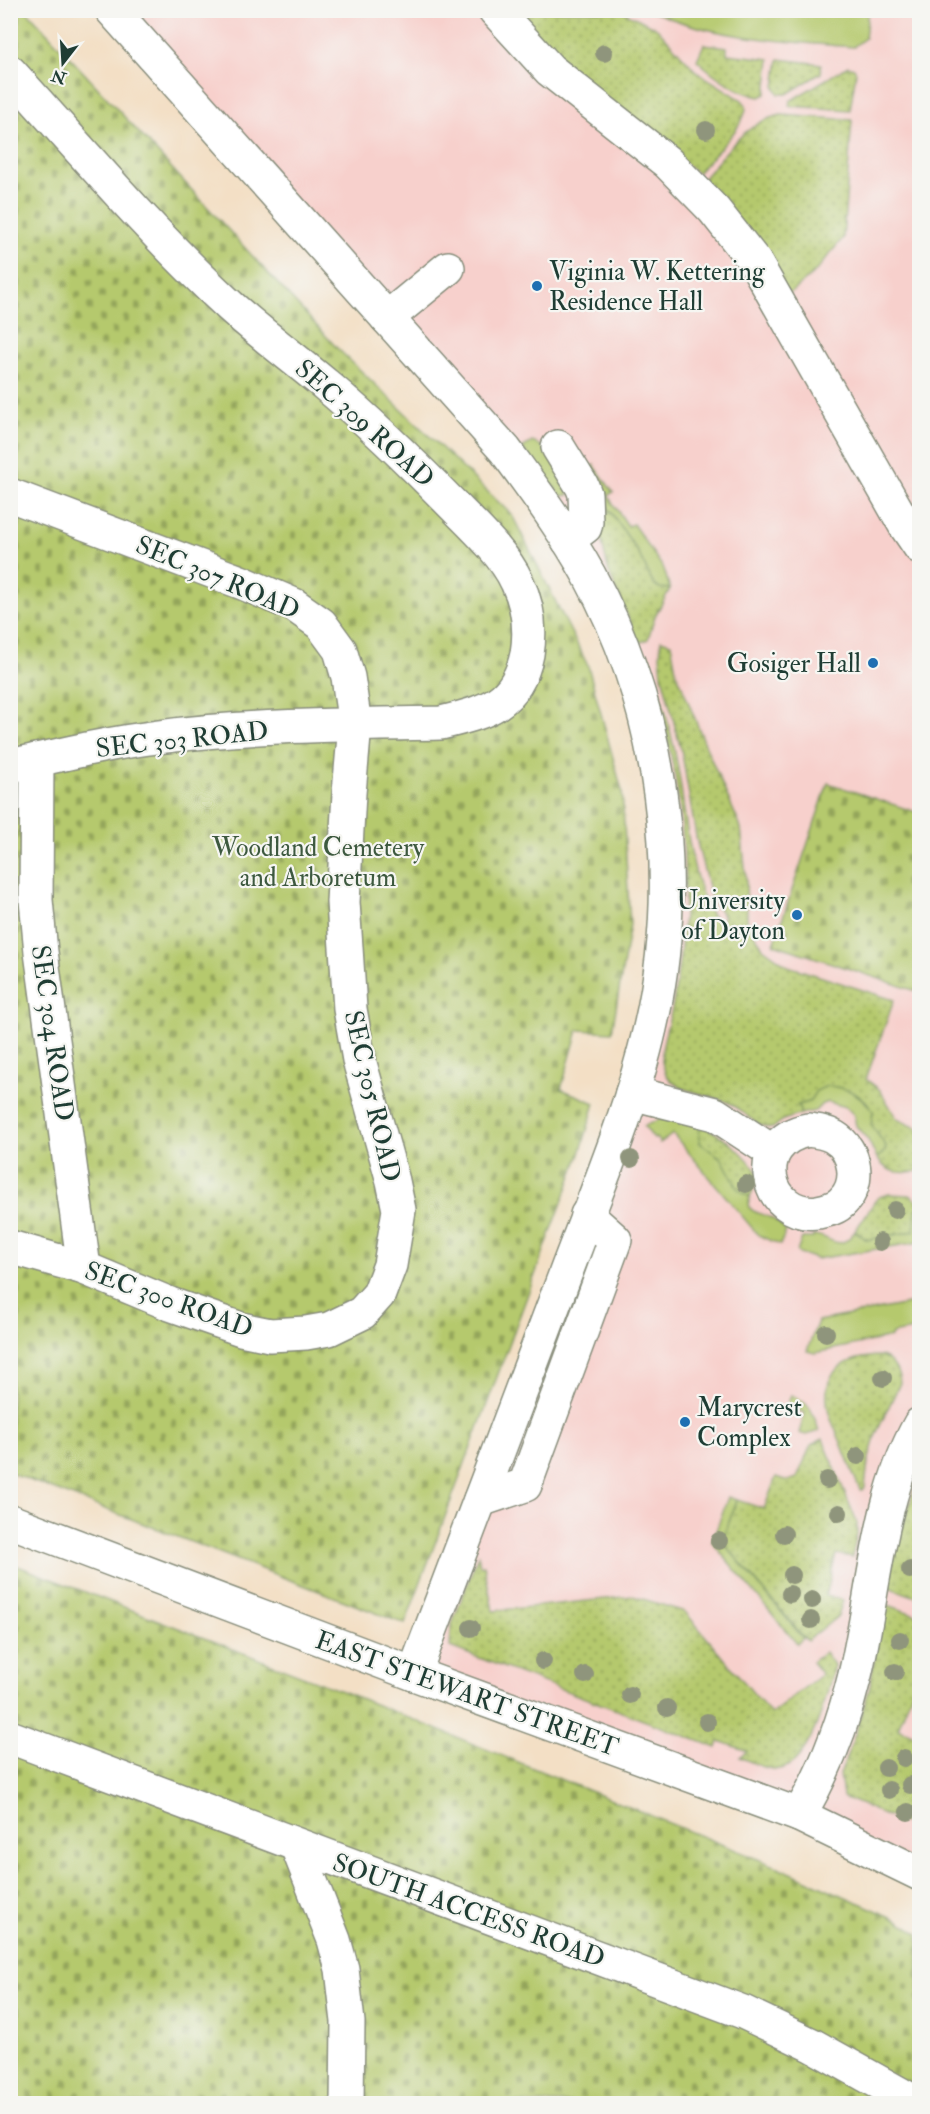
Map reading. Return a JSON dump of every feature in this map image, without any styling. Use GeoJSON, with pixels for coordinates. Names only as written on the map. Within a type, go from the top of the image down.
{"type":"FeatureCollection","features":[{"type":"Feature","properties":{"kind":"main road"},"geometry":{"type":"LineString","coordinates":[[495,10],[550,70],[667,162],[714,210],[755,262],[905,525],[920,547]]}},
{"type":"Feature","properties":{"kind":"main road"},"geometry":{"type":"LineString","coordinates":[[123,14],[505,450],[568,540],[599,595],[628,663],[648,732],[663,815],[668,879],[664,943],[650,1028],[632,1092],[414,1674]]}},
{"type":"Feature","properties":{"kind":"main road","name":"SEC 309 ROAD"},"geometry":{"type":"LineString","coordinates":[[10,72],[172,250],[232,307],[327,386],[405,456],[497,552],[517,582],[528,613],[530,639],[524,666],[516,686],[496,705],[466,717],[441,723],[356,725]]}},
{"type":"Feature","properties":{"kind":"main road"},"geometry":{"type":"LineString","coordinates":[[387,318],[448,268]]}},
{"type":"Feature","properties":{"kind":"main road"},"geometry":{"type":"LineString","coordinates":[[558,447],[585,494],[585,527],[568,540]]}},
{"type":"Feature","properties":{"kind":"main road","name":"SEC 307 ROAD"},"geometry":{"type":"LineString","coordinates":[[10,495],[243,583],[294,605],[321,624],[340,650],[348,677],[356,725]]}},
{"type":"Feature","properties":{"kind":"main road","name":"SEC 303 ROAD"},"geometry":{"type":"LineString","coordinates":[[24,763],[92,747],[179,734],[356,725]]}},
{"type":"Feature","properties":{"kind":"main road","name":"SEC 305 ROAD"},"geometry":{"type":"LineString","coordinates":[[356,725],[343,902],[350,1009],[359,1060],[399,1210],[390,1265],[379,1294],[362,1313]]}},
{"type":"Feature","properties":{"kind":"main road","name":"SEC 304 ROAD"},"geometry":{"type":"LineString","coordinates":[[24,763],[41,952],[84,1268]]}},
{"type":"Feature","properties":{"kind":"main road"},"geometry":{"type":"LineString","coordinates":[[632,1092],[715,1114],[773,1152]]}},
{"type":"Feature","properties":{"kind":"main road","name":"SEC 300 ROAD"},"geometry":{"type":"LineString","coordinates":[[10,1247],[84,1268],[170,1304],[260,1334],[284,1335],[315,1332],[332,1328],[362,1313]]}},
{"type":"Feature","properties":{"kind":"main road"},"geometry":{"type":"LineString","coordinates":[[799,1815],[815,1789],[847,1704],[855,1674],[881,1538],[897,1474],[907,1446],[920,1424]]}},
{"type":"Feature","properties":{"kind":"main road","name":"EAST STEWART STREET"},"geometry":{"type":"LineString","coordinates":[[10,1521],[414,1674],[799,1815],[920,1874]]}},
{"type":"Feature","properties":{"kind":"main road","name":"SOUTH ACCESS ROAD"},"geometry":{"type":"LineString","coordinates":[[10,1737],[742,2012],[820,2049],[918,2103]]}},
{"type":"Feature","properties":{"kind":"main road"},"geometry":{"type":"LineString","coordinates":[[297,1846],[334,1940],[342,1969],[347,2014],[347,2103]]}},
{"type":"Feature","properties":{"kind":"shaded area","name":"University of Dayton"},"geometry":{"type":"Polygon","coordinates":[[[112,11],[919,11],[919,1874],[414,1674],[642,1103],[677,876],[602,574],[112,11]]]}},
{"type":"Feature","properties":{"kind":"green space","name":"Woodland Cemetery and Arboretum"},"geometry":{"type":"Polygon","coordinates":[[[10,11],[27,11],[337,348],[512,515],[588,666],[622,791],[630,924],[612,1032],[578,1030],[561,1089],[595,1103],[580,1154],[405,1624],[11,1473],[10,11]]]}},
{"type":"Feature","properties":{"kind":"green space"},"geometry":{"type":"Polygon","coordinates":[[[513,11],[622,11],[657,28],[697,72],[742,100],[746,105],[741,122],[697,173],[574,72],[513,11]]]}},
{"type":"Feature","properties":{"kind":"green space"},"geometry":{"type":"Polygon","coordinates":[[[652,11],[868,11],[865,38],[853,47],[725,33],[700,28],[652,11]]]}},
{"type":"Feature","properties":{"kind":"green space"},"geometry":{"type":"Polygon","coordinates":[[[704,44],[727,47],[727,54],[770,59],[766,94],[760,97],[743,92],[710,72],[697,60],[704,44]]]}},
{"type":"Feature","properties":{"kind":"green space"},"geometry":{"type":"Polygon","coordinates":[[[779,59],[821,64],[821,73],[787,94],[779,94],[775,87],[779,59]]]}},
{"type":"Feature","properties":{"kind":"green space"},"geometry":{"type":"Polygon","coordinates":[[[848,66],[854,68],[856,72],[850,110],[789,106],[790,101],[848,66]]]}},
{"type":"Feature","properties":{"kind":"green space"},"geometry":{"type":"Polygon","coordinates":[[[781,115],[852,120],[843,238],[815,272],[789,294],[703,179],[728,149],[747,131],[757,124],[781,115]]]}},
{"type":"Feature","properties":{"kind":"green space"},"geometry":{"type":"Polygon","coordinates":[[[532,442],[542,446],[569,485],[569,495],[561,496],[522,448],[532,442]]]}},
{"type":"Feature","properties":{"kind":"green space"},"geometry":{"type":"Polygon","coordinates":[[[594,465],[613,492],[608,496],[628,526],[633,524],[664,569],[670,589],[654,585],[638,552],[606,505],[597,502],[588,469],[594,465]]]}},
{"type":"Feature","properties":{"kind":"green space"},"geometry":{"type":"Polygon","coordinates":[[[597,502],[606,505],[638,552],[654,585],[670,589],[655,616],[648,639],[639,643],[609,573],[601,538],[597,502]]]}},
{"type":"Feature","properties":{"kind":"green space"},"geometry":{"type":"Polygon","coordinates":[[[661,640],[671,643],[676,671],[741,828],[747,921],[763,948],[788,966],[894,1000],[866,1079],[880,1090],[897,1119],[919,1129],[919,1171],[895,1172],[881,1163],[877,1158],[882,1154],[871,1125],[873,1111],[866,1101],[853,1092],[798,1105],[801,1114],[783,1120],[773,1128],[756,1123],[736,1107],[724,1101],[682,1088],[666,1074],[662,1052],[673,1004],[681,948],[685,881],[684,848],[670,750],[644,655],[648,654],[670,728],[696,874],[709,910],[718,923],[724,917],[711,898],[697,842],[682,754],[662,675],[661,640]]]}},
{"type":"Feature","properties":{"kind":"green space"},"geometry":{"type":"Polygon","coordinates":[[[828,783],[919,813],[919,992],[774,944],[828,783]]]}},
{"type":"Feature","properties":{"kind":"green space"},"geometry":{"type":"Polygon","coordinates":[[[827,1086],[853,1093],[864,1100],[873,1111],[871,1125],[886,1146],[885,1151],[877,1158],[868,1140],[856,1126],[854,1115],[846,1107],[828,1102],[815,1111],[801,1114],[798,1105],[809,1102],[816,1091],[827,1086]]]}},
{"type":"Feature","properties":{"kind":"green space"},"geometry":{"type":"Polygon","coordinates":[[[660,1119],[676,1119],[702,1125],[699,1131],[700,1143],[722,1159],[738,1189],[750,1197],[749,1203],[752,1210],[773,1219],[786,1231],[780,1245],[758,1235],[673,1134],[660,1143],[656,1138],[654,1139],[644,1126],[660,1119]]]}},
{"type":"Feature","properties":{"kind":"green space"},"geometry":{"type":"Polygon","coordinates":[[[702,1125],[734,1146],[759,1175],[750,1197],[738,1189],[719,1156],[704,1148],[700,1143],[699,1131],[702,1125]]]}},
{"type":"Feature","properties":{"kind":"green space"},"geometry":{"type":"Polygon","coordinates":[[[889,1194],[910,1195],[919,1202],[916,1210],[915,1231],[867,1240],[855,1231],[875,1201],[889,1194]]]}},
{"type":"Feature","properties":{"kind":"green space"},"geometry":{"type":"Polygon","coordinates":[[[919,1207],[919,1242],[816,1259],[797,1252],[802,1238],[813,1238],[813,1235],[839,1243],[844,1242],[855,1231],[867,1240],[914,1231],[916,1209],[919,1207]]]}},
{"type":"Feature","properties":{"kind":"green space"},"geometry":{"type":"Polygon","coordinates":[[[919,1302],[919,1329],[815,1353],[807,1351],[818,1321],[919,1302]]]}},
{"type":"Feature","properties":{"kind":"green space"},"geometry":{"type":"Polygon","coordinates":[[[881,1356],[894,1366],[900,1383],[876,1434],[868,1462],[865,1487],[860,1490],[831,1418],[827,1391],[829,1381],[841,1366],[859,1359],[881,1356]]]}},
{"type":"Feature","properties":{"kind":"green space"},"geometry":{"type":"Polygon","coordinates":[[[791,1395],[807,1405],[815,1418],[819,1431],[806,1435],[799,1433],[805,1413],[787,1406],[791,1395]]]}},
{"type":"Feature","properties":{"kind":"green space"},"geometry":{"type":"Polygon","coordinates":[[[823,1439],[857,1523],[857,1534],[852,1557],[836,1554],[826,1596],[843,1600],[838,1616],[807,1641],[722,1541],[737,1500],[764,1509],[776,1477],[788,1481],[797,1478],[811,1445],[823,1439]]]}},
{"type":"Feature","properties":{"kind":"green space"},"geometry":{"type":"Polygon","coordinates":[[[919,1474],[919,1598],[888,1587],[896,1547],[919,1474]]]}},
{"type":"Feature","properties":{"kind":"green space"},"geometry":{"type":"Polygon","coordinates":[[[728,1497],[737,1500],[722,1541],[803,1638],[797,1644],[712,1542],[728,1497]]]}},
{"type":"Feature","properties":{"kind":"green space"},"geometry":{"type":"Polygon","coordinates":[[[478,1555],[480,1566],[484,1565],[493,1611],[633,1596],[685,1612],[771,1714],[822,1674],[812,1662],[825,1652],[834,1665],[822,1708],[809,1741],[791,1764],[780,1769],[765,1767],[740,1757],[747,1751],[719,1741],[717,1748],[450,1647],[451,1627],[478,1555]]]}},
{"type":"Feature","properties":{"kind":"green space"},"geometry":{"type":"Polygon","coordinates":[[[10,1563],[362,1699],[780,1868],[898,1920],[919,1934],[919,2103],[11,2103],[10,1563]]]}},
{"type":"Feature","properties":{"kind":"green space"},"geometry":{"type":"Polygon","coordinates":[[[888,1605],[919,1616],[919,1676],[898,1728],[919,1737],[919,1829],[843,1797],[840,1774],[870,1686],[883,1606],[887,1608],[888,1605]]]}},
{"type":"Feature","properties":{"kind":"place","name":"Viginia W. Kettering Residence Hall"},"geometry":{"type":"Point","coordinates":[537,286]}},
{"type":"Feature","properties":{"kind":"place","name":"Gosiger Hall"},"geometry":{"type":"Point","coordinates":[873,663]}},
{"type":"Feature","properties":{"kind":"place","name":"University of Dayton"},"geometry":{"type":"Point","coordinates":[797,915]}},
{"type":"Feature","properties":{"kind":"place","name":"Marycrest Complex"},"geometry":{"type":"Point","coordinates":[685,1422]}}]}
